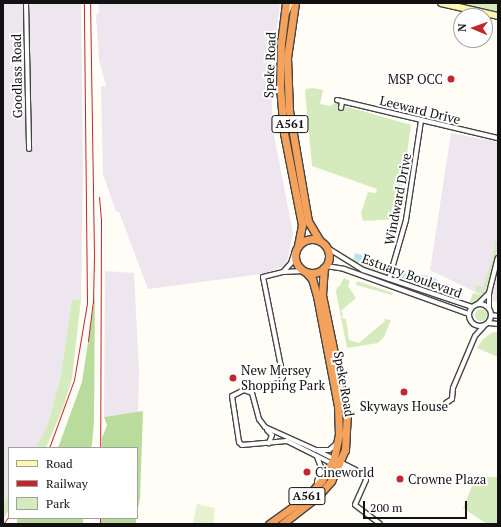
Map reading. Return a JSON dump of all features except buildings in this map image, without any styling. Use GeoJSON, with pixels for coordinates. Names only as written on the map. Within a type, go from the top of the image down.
{"type":"FeatureCollection","features":[{"type":"Feature","properties":{"kind":"highway","name":"Speke Road"},"geometry":{"type":"LineString","coordinates":[[285,3],[279,72],[301,221],[296,249]]}},
{"type":"Feature","properties":{"kind":"highway","name":"Speke Road"},"geometry":{"type":"LineString","coordinates":[[295,3],[287,58],[286,123],[308,221],[320,241]]}},
{"type":"Feature","properties":{"kind":"highway"},"geometry":{"type":"LineString","coordinates":[[296,249],[311,239],[320,241]]}},
{"type":"Feature","properties":{"kind":"highway","name":"A561"},"geometry":{"type":"LineString","coordinates":[[320,241],[326,247],[329,257],[325,267]]}},
{"type":"Feature","properties":{"kind":"highway","name":"A561"},"geometry":{"type":"LineString","coordinates":[[296,249],[296,263],[305,272]]}},
{"type":"Feature","properties":{"kind":"highway","name":"Speke Road"},"geometry":{"type":"LineString","coordinates":[[282,524],[318,496],[331,481],[343,461],[347,416],[322,295],[325,267]]}},
{"type":"Feature","properties":{"kind":"highway"},"geometry":{"type":"LineString","coordinates":[[305,272],[315,272],[325,267]]}},
{"type":"Feature","properties":{"kind":"highway","name":"Speke Road"},"geometry":{"type":"LineString","coordinates":[[269,524],[315,487],[332,461],[338,443],[338,406],[316,290],[312,279],[305,272]]}},
{"type":"Feature","properties":{"kind":"street","name":"Goodlass Road"},"geometry":{"type":"LineString","coordinates":[[26,3],[29,149]]}},
{"type":"Feature","properties":{"kind":"street"},"geometry":{"type":"LineString","coordinates":[[284,16],[290,3]]}},
{"type":"Feature","properties":{"kind":"street"},"geometry":{"type":"LineString","coordinates":[[440,3],[498,16]]}},
{"type":"Feature","properties":{"kind":"street","name":"Leeward Drive"},"geometry":{"type":"LineString","coordinates":[[337,100],[498,138]]}},
{"type":"Feature","properties":{"kind":"street"},"geometry":{"type":"LineString","coordinates":[[341,108],[342,102]]}},
{"type":"Feature","properties":{"kind":"street","name":"Windward Drive"},"geometry":{"type":"LineString","coordinates":[[389,279],[406,220],[421,121]]}},
{"type":"Feature","properties":{"kind":"street","name":"Estuary Boulevard"},"geometry":{"type":"LineString","coordinates":[[326,247],[353,266],[472,307]]}},
{"type":"Feature","properties":{"kind":"street"},"geometry":{"type":"LineString","coordinates":[[283,272],[291,263],[296,249]]}},
{"type":"Feature","properties":{"kind":"street"},"geometry":{"type":"LineString","coordinates":[[474,336],[489,322],[492,315],[489,308],[489,293],[498,258]]}},
{"type":"Feature","properties":{"kind":"street","name":"Estuary Boulevard"},"geometry":{"type":"LineString","coordinates":[[325,267],[344,269],[469,314]]}},
{"type":"Feature","properties":{"kind":"street"},"geometry":{"type":"LineString","coordinates":[[305,272],[283,272],[263,278],[282,381],[235,393],[231,400],[239,442],[249,446],[269,442],[287,441],[315,455],[332,461],[343,461],[358,471],[365,473],[366,477],[355,505],[380,524]]}},
{"type":"Feature","properties":{"kind":"street"},"geometry":{"type":"LineString","coordinates":[[446,403],[452,400],[453,388],[474,336],[474,325],[469,314],[472,307],[478,304],[489,293]]}},
{"type":"Feature","properties":{"kind":"street"},"geometry":{"type":"LineString","coordinates":[[478,304],[489,308]]}},
{"type":"Feature","properties":{"kind":"street"},"geometry":{"type":"LineString","coordinates":[[492,315],[498,316]]}},
{"type":"Feature","properties":{"kind":"street"},"geometry":{"type":"LineString","coordinates":[[489,322],[498,324]]}},
{"type":"Feature","properties":{"kind":"street"},"geometry":{"type":"LineString","coordinates":[[474,325],[484,326]]}},
{"type":"Feature","properties":{"kind":"street"},"geometry":{"type":"LineString","coordinates":[[256,388],[254,396],[259,419],[272,435],[269,442]]}},
{"type":"Feature","properties":{"kind":"street"},"geometry":{"type":"LineString","coordinates":[[244,390],[254,396]]}},
{"type":"Feature","properties":{"kind":"street"},"geometry":{"type":"LineString","coordinates":[[265,427],[316,450],[332,461]]}},
{"type":"Feature","properties":{"kind":"street"},"geometry":{"type":"LineString","coordinates":[[316,450],[329,450],[338,443]]}},
{"type":"Feature","properties":{"kind":"street"},"geometry":{"type":"LineString","coordinates":[[315,455],[321,467],[315,487]]}},
{"type":"Feature","properties":{"kind":"street"},"geometry":{"type":"LineString","coordinates":[[343,461],[358,471]]}},
{"type":"Feature","properties":{"kind":"shaded area"},"geometry":{"type":"Polygon","coordinates":[[[3,3],[81,3],[83,173],[81,299],[72,300],[60,379],[47,427],[36,447],[8,447],[8,496],[3,504],[3,3]]]}},
{"type":"Feature","properties":{"kind":"shaded area"},"geometry":{"type":"Polygon","coordinates":[[[98,3],[280,3],[272,66],[272,125],[293,233],[286,266],[262,274],[148,289],[119,212],[116,212],[103,174],[101,86],[106,86],[99,60],[96,16],[99,11],[98,3]]]}},
{"type":"Feature","properties":{"kind":"shaded area"},"geometry":{"type":"Polygon","coordinates":[[[451,133],[498,142],[498,303],[430,270],[451,133]]]}},
{"type":"Feature","properties":{"kind":"shaded area"},"geometry":{"type":"Polygon","coordinates":[[[105,271],[134,273],[139,373],[138,412],[104,417],[105,271]]]}},
{"type":"Feature","properties":{"kind":"green space"},"geometry":{"type":"Polygon","coordinates":[[[451,3],[498,3],[498,14],[493,13],[493,8],[472,8],[451,3]]]}},
{"type":"Feature","properties":{"kind":"green space"},"geometry":{"type":"Polygon","coordinates":[[[313,88],[323,90],[320,104],[330,106],[335,103],[339,104],[338,109],[348,107],[411,125],[398,219],[363,221],[361,213],[368,192],[376,193],[377,189],[312,166],[305,92],[306,89],[313,88]]]}},
{"type":"Feature","properties":{"kind":"green space"},"geometry":{"type":"Polygon","coordinates":[[[492,240],[498,242],[495,261],[492,260],[495,242],[492,240]]]}},
{"type":"Feature","properties":{"kind":"green space"},"geometry":{"type":"Polygon","coordinates":[[[354,258],[384,270],[385,273],[389,264],[392,264],[389,272],[384,275],[352,262],[354,258]]]}},
{"type":"Feature","properties":{"kind":"green space"},"geometry":{"type":"Polygon","coordinates":[[[488,261],[494,262],[483,294],[476,292],[476,285],[483,287],[491,263],[488,261]]]}},
{"type":"Feature","properties":{"kind":"green space"},"geometry":{"type":"Polygon","coordinates":[[[344,278],[350,281],[348,286],[356,298],[341,311],[343,314],[342,318],[346,319],[349,340],[359,343],[385,321],[384,319],[391,320],[384,337],[378,343],[347,348],[336,292],[337,287],[339,287],[344,278]]]}},
{"type":"Feature","properties":{"kind":"green space"},"geometry":{"type":"Polygon","coordinates":[[[357,281],[393,293],[392,295],[356,285],[357,281]]]}},
{"type":"Feature","properties":{"kind":"green space"},"geometry":{"type":"Polygon","coordinates":[[[473,293],[482,295],[476,302],[469,304],[473,293]]]}},
{"type":"Feature","properties":{"kind":"green space"},"geometry":{"type":"Polygon","coordinates":[[[95,296],[94,422],[92,444],[91,447],[58,447],[82,382],[95,296]]]}},
{"type":"Feature","properties":{"kind":"green space"},"geometry":{"type":"Polygon","coordinates":[[[81,299],[72,379],[63,408],[46,447],[36,447],[47,427],[60,379],[72,300],[81,299]]]}},
{"type":"Feature","properties":{"kind":"green space"},"geometry":{"type":"Polygon","coordinates":[[[479,309],[483,309],[487,315],[483,321],[479,321],[475,317],[475,313],[479,309]]]}},
{"type":"Feature","properties":{"kind":"green space"},"geometry":{"type":"Polygon","coordinates":[[[493,332],[498,333],[498,357],[477,348],[483,339],[493,332]]]}},
{"type":"Feature","properties":{"kind":"green space"},"geometry":{"type":"Polygon","coordinates":[[[143,411],[140,499],[138,508],[138,447],[102,447],[102,438],[107,425],[104,417],[143,411]]]}},
{"type":"Feature","properties":{"kind":"green space"},"geometry":{"type":"Polygon","coordinates":[[[476,477],[498,477],[498,524],[487,524],[463,508],[476,477]]]}},
{"type":"Feature","properties":{"kind":"green space"},"geometry":{"type":"Polygon","coordinates":[[[8,496],[8,512],[3,519],[3,504],[8,496]]]}},
{"type":"Feature","properties":{"kind":"green space"},"geometry":{"type":"Polygon","coordinates":[[[197,504],[215,508],[213,524],[193,523],[197,504]]]}},
{"type":"Feature","properties":{"kind":"green space"},"geometry":{"type":"Polygon","coordinates":[[[17,519],[83,519],[83,524],[17,524],[17,519]]]}},
{"type":"Feature","properties":{"kind":"green space"},"geometry":{"type":"Polygon","coordinates":[[[101,519],[136,519],[136,524],[101,524],[101,519]]]}},
{"type":"Feature","properties":{"kind":"water"},"geometry":{"type":"Polygon","coordinates":[[[355,253],[386,264],[384,270],[354,258],[355,253]]]}},
{"type":"Feature","properties":{"kind":"water"},"geometry":{"type":"Polygon","coordinates":[[[400,271],[434,277],[440,283],[463,293],[462,297],[398,277],[400,271]]]}},
{"type":"Feature","properties":{"kind":"railway"},"geometry":{"type":"LineString","coordinates":[[49,447],[74,380],[87,303],[84,3]]}},
{"type":"Feature","properties":{"kind":"railway"},"geometry":{"type":"LineString","coordinates":[[88,341],[93,303],[94,254],[90,3]]}},
{"type":"Feature","properties":{"kind":"railway"},"geometry":{"type":"LineString","coordinates":[[99,197],[101,218],[100,447]]}},
{"type":"Feature","properties":{"kind":"railway"},"geometry":{"type":"LineString","coordinates":[[3,524],[8,517]]}},
{"type":"Feature","properties":{"kind":"railway"},"geometry":{"type":"LineString","coordinates":[[100,519],[100,524]]}},
{"type":"Feature","properties":{"kind":"place","name":"MSP OCC"},"geometry":{"type":"Point","coordinates":[451,79]}},
{"type":"Feature","properties":{"kind":"place","name":"New Mersey Shopping Park"},"geometry":{"type":"Point","coordinates":[233,378]}},
{"type":"Feature","properties":{"kind":"place","name":"Skyways House"},"geometry":{"type":"Point","coordinates":[404,392]}},
{"type":"Feature","properties":{"kind":"place","name":"Cineworld"},"geometry":{"type":"Point","coordinates":[307,472]}},
{"type":"Feature","properties":{"kind":"place","name":"Crowne Plaza"},"geometry":{"type":"Point","coordinates":[400,479]}}]}
